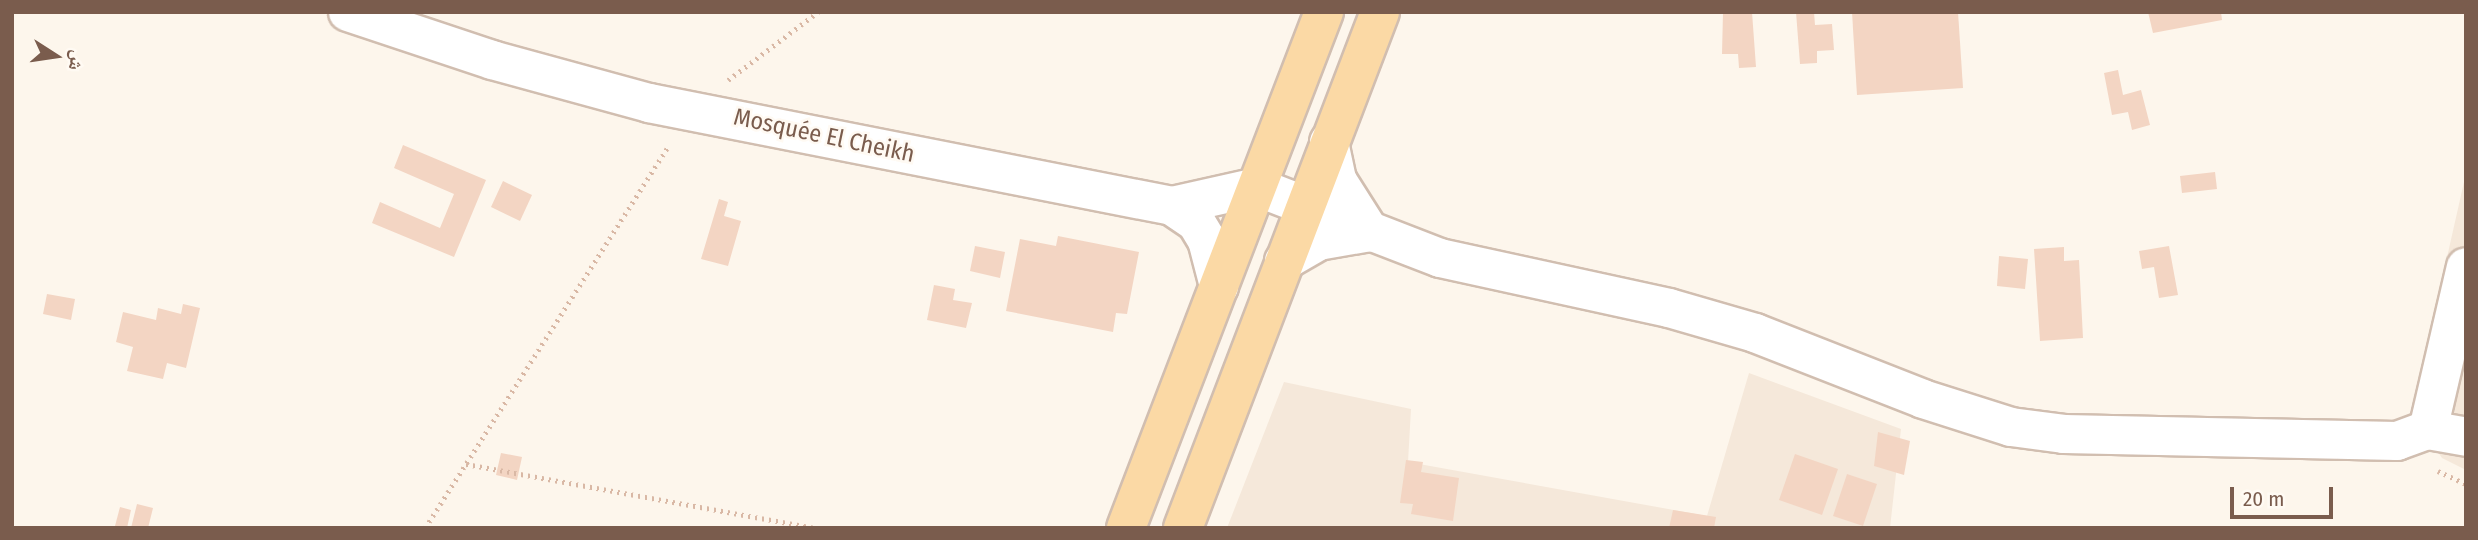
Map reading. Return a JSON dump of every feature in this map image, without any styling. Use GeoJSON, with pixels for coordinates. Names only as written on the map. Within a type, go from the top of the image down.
{"type":"FeatureCollection","features":[{"type":"Feature","properties":{"kind":"main road"},"geometry":{"type":"LineString","coordinates":[[1126,528],[1324,12]]}},
{"type":"Feature","properties":{"kind":"main road"},"geometry":{"type":"LineString","coordinates":[[1183,528],[1380,12]]}},
{"type":"Feature","properties":{"kind":"street","name":"Mosquée El Cheikh"},"geometry":{"type":"LineString","coordinates":[[348,12],[492,60],[689,110],[1172,206],[1257,187]]}},
{"type":"Feature","properties":{"kind":"street"},"geometry":{"type":"LineString","coordinates":[[1329,142],[1337,180],[1370,232]]}},
{"type":"Feature","properties":{"kind":"street"},"geometry":{"type":"LineString","coordinates":[[1257,187],[1306,203],[1370,232],[1440,258],[1668,308],[1755,332],[1923,400],[2011,428],[2064,434],[2397,441],[2428,430],[2466,438]]}},
{"type":"Feature","properties":{"kind":"street"},"geometry":{"type":"LineString","coordinates":[[1172,206],[1196,222],[1207,240],[1219,286]]}},
{"type":"Feature","properties":{"kind":"street"},"geometry":{"type":"LineString","coordinates":[[1284,261],[1318,241],[1370,232]]}},
{"type":"Feature","properties":{"kind":"street"},"geometry":{"type":"LineString","coordinates":[[2428,430],[2453,373],[2466,267]]}},
{"type":"Feature","properties":{"kind":"path"},"geometry":{"type":"LineString","coordinates":[[425,528],[689,110],[818,12]]}},
{"type":"Feature","properties":{"kind":"path"},"geometry":{"type":"LineString","coordinates":[[466,464],[816,528]]}},
{"type":"Feature","properties":{"kind":"shaded area"},"geometry":{"type":"Polygon","coordinates":[[[2466,173],[2466,470],[2442,458],[2412,413],[2466,173]]]}},
{"type":"Feature","properties":{"kind":"shaded area"},"geometry":{"type":"Polygon","coordinates":[[[1749,373],[1901,429],[1890,528],[1227,528],[1284,382],[1411,409],[1408,462],[1707,516],[1749,373]]]}},
{"type":"Feature","properties":{"kind":"building"},"geometry":{"type":"Polygon","coordinates":[[[1723,12],[1752,12],[1756,67],[1739,68],[1738,54],[1722,54],[1723,12]]]}},
{"type":"Feature","properties":{"kind":"building"},"geometry":{"type":"Polygon","coordinates":[[[1796,12],[1814,12],[1815,25],[1832,24],[1834,50],[1817,51],[1817,63],[1800,64],[1796,12]]]}},
{"type":"Feature","properties":{"kind":"building"},"geometry":{"type":"Polygon","coordinates":[[[1852,12],[1958,12],[1963,88],[1857,95],[1852,12]]]}},
{"type":"Feature","properties":{"kind":"building"},"geometry":{"type":"Polygon","coordinates":[[[2148,12],[2221,12],[2222,20],[2153,33],[2148,12]]]}},
{"type":"Feature","properties":{"kind":"building"},"geometry":{"type":"Polygon","coordinates":[[[2118,70],[2123,95],[2141,90],[2150,125],[2132,130],[2128,112],[2112,115],[2104,73],[2118,70]]]}},
{"type":"Feature","properties":{"kind":"building"},"geometry":{"type":"Polygon","coordinates":[[[403,145],[486,180],[454,257],[372,223],[380,202],[440,228],[454,194],[394,168],[403,145]]]}},
{"type":"Feature","properties":{"kind":"building"},"geometry":{"type":"Polygon","coordinates":[[[2215,172],[2217,189],[2182,193],[2180,176],[2215,172]]]}},
{"type":"Feature","properties":{"kind":"building"},"geometry":{"type":"Polygon","coordinates":[[[503,181],[532,195],[520,221],[491,207],[503,181]]]}},
{"type":"Feature","properties":{"kind":"building"},"geometry":{"type":"Polygon","coordinates":[[[719,199],[728,202],[724,216],[741,221],[728,266],[701,259],[719,199]]]}},
{"type":"Feature","properties":{"kind":"building"},"geometry":{"type":"Polygon","coordinates":[[[1058,236],[1139,252],[1127,314],[1116,313],[1113,332],[1006,311],[1020,239],[1056,246],[1058,236]]]}},
{"type":"Feature","properties":{"kind":"building"},"geometry":{"type":"Polygon","coordinates":[[[975,246],[1005,252],[1000,278],[970,271],[975,246]]]}},
{"type":"Feature","properties":{"kind":"building"},"geometry":{"type":"Polygon","coordinates":[[[2169,246],[2178,295],[2159,298],[2154,267],[2142,269],[2139,251],[2169,246]]]}},
{"type":"Feature","properties":{"kind":"building"},"geometry":{"type":"Polygon","coordinates":[[[2064,247],[2064,261],[2079,260],[2083,338],[2040,341],[2034,249],[2064,247]]]}},
{"type":"Feature","properties":{"kind":"building"},"geometry":{"type":"Polygon","coordinates":[[[1999,256],[2028,259],[2025,289],[1997,286],[1999,256]]]}},
{"type":"Feature","properties":{"kind":"building"},"geometry":{"type":"Polygon","coordinates":[[[934,285],[955,289],[953,300],[972,303],[966,328],[927,320],[934,285]]]}},
{"type":"Feature","properties":{"kind":"building"},"geometry":{"type":"Polygon","coordinates":[[[47,294],[75,299],[71,320],[43,314],[47,294]]]}},
{"type":"Feature","properties":{"kind":"building"},"geometry":{"type":"Polygon","coordinates":[[[183,304],[200,308],[186,368],[167,363],[163,379],[127,371],[133,347],[116,342],[123,312],[156,320],[158,308],[181,314],[183,304]]]}},
{"type":"Feature","properties":{"kind":"building"},"geometry":{"type":"Polygon","coordinates":[[[1878,432],[1910,441],[1904,475],[1874,466],[1878,432]]]}},
{"type":"Feature","properties":{"kind":"building"},"geometry":{"type":"Polygon","coordinates":[[[501,453],[522,457],[517,480],[496,475],[501,453]]]}},
{"type":"Feature","properties":{"kind":"building"},"geometry":{"type":"Polygon","coordinates":[[[1795,454],[1838,469],[1822,515],[1779,500],[1795,454]]]}},
{"type":"Feature","properties":{"kind":"building"},"geometry":{"type":"Polygon","coordinates":[[[1406,460],[1423,462],[1421,472],[1459,478],[1453,521],[1411,514],[1413,504],[1400,503],[1406,460]]]}},
{"type":"Feature","properties":{"kind":"building"},"geometry":{"type":"Polygon","coordinates":[[[1847,474],[1877,484],[1863,526],[1833,516],[1847,474]]]}},
{"type":"Feature","properties":{"kind":"building"},"geometry":{"type":"Polygon","coordinates":[[[137,504],[153,508],[148,528],[131,528],[137,504]]]}},
{"type":"Feature","properties":{"kind":"building"},"geometry":{"type":"Polygon","coordinates":[[[120,507],[131,510],[127,528],[115,526],[120,507]]]}},
{"type":"Feature","properties":{"kind":"building"},"geometry":{"type":"Polygon","coordinates":[[[1673,510],[1716,517],[1714,528],[1669,528],[1673,510]]]}}]}
